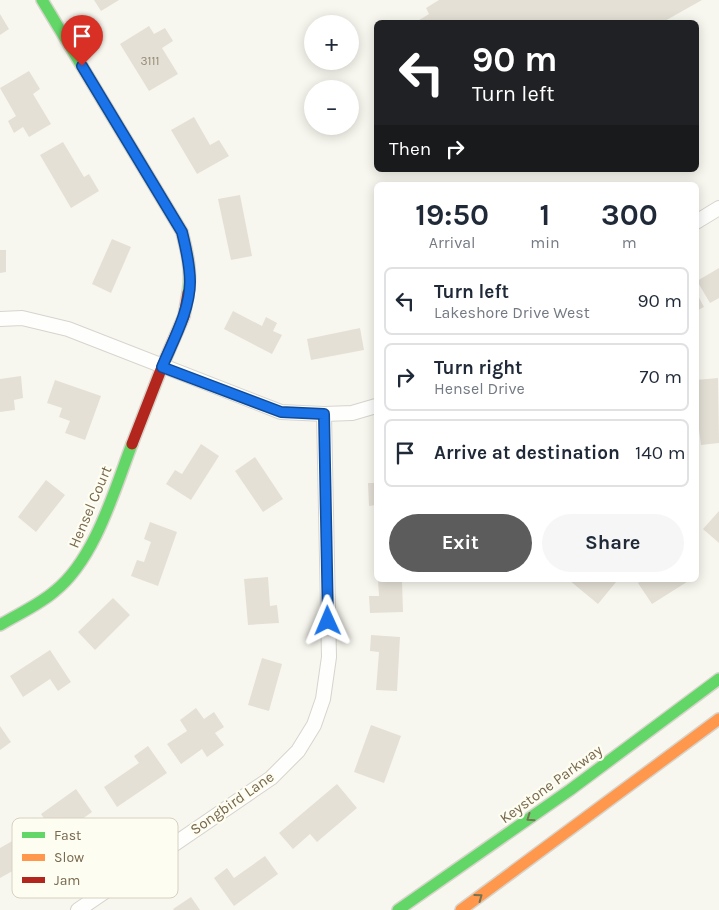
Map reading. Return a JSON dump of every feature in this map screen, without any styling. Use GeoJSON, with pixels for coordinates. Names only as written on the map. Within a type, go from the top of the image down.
{"type":"FeatureCollection","features":[{"type":"Feature","properties":{"kind":"main road","name":"Hensel Court"},"geometry":{"type":"LineString","coordinates":[[0,625],[56,590],[82,562],[101,525],[162,367],[184,316],[190,284],[188,256],[182,232],[42,0]]}},
{"type":"Feature","properties":{"kind":"main road"},"geometry":{"type":"LineString","coordinates":[[570,790],[719,667]]}},
{"type":"Feature","properties":{"kind":"main road","name":"Keystone Parkway"},"geometry":{"type":"LineString","coordinates":[[398,910],[570,790],[719,680]]}},
{"type":"Feature","properties":{"kind":"main road"},"geometry":{"type":"LineString","coordinates":[[461,910],[719,719]]}},
{"type":"Feature","properties":{"kind":"main road"},"geometry":{"type":"LineString","coordinates":[[589,815],[719,728]]}},
{"type":"Feature","properties":{"kind":"street"},"geometry":{"type":"LineString","coordinates":[[699,220],[719,208]]}},
{"type":"Feature","properties":{"kind":"street"},"geometry":{"type":"LineString","coordinates":[[0,319],[22,318],[68,329],[281,412],[352,413],[374,407]]}},
{"type":"Feature","properties":{"kind":"street","name":"Songbird Lane"},"geometry":{"type":"LineString","coordinates":[[178,841],[270,778],[298,751],[314,725],[323,699],[329,657],[324,414]]}},
{"type":"Feature","properties":{"kind":"street","name":"Songbird Lane"},"geometry":{"type":"LineString","coordinates":[[78,910],[95,898]]}},
{"type":"Feature","properties":{"kind":"building"},"geometry":{"type":"Polygon","coordinates":[[[94,0],[119,0],[101,11],[94,0]]]}},
{"type":"Feature","properties":{"kind":"building"},"geometry":{"type":"Polygon","coordinates":[[[439,0],[702,0],[667,20],[419,20],[429,14],[426,8],[439,0]]]}},
{"type":"Feature","properties":{"kind":"building"},"geometry":{"type":"Polygon","coordinates":[[[0,14],[9,29],[0,35],[0,14]]]}},
{"type":"Feature","properties":{"kind":"building"},"geometry":{"type":"Polygon","coordinates":[[[149,26],[154,34],[165,28],[173,41],[162,48],[178,74],[149,91],[120,44],[149,26]]]}},
{"type":"Feature","properties":{"kind":"building"},"geometry":{"type":"Polygon","coordinates":[[[29,71],[40,89],[33,94],[51,124],[29,137],[23,127],[14,133],[8,121],[16,116],[0,88],[29,71]]]}},
{"type":"Feature","properties":{"kind":"building"},"geometry":{"type":"Polygon","coordinates":[[[194,117],[210,145],[219,140],[229,156],[197,174],[171,130],[194,117]]]}},
{"type":"Feature","properties":{"kind":"building"},"geometry":{"type":"Polygon","coordinates":[[[63,142],[84,177],[89,174],[99,191],[71,208],[40,155],[63,142]]]}},
{"type":"Feature","properties":{"kind":"building"},"geometry":{"type":"Polygon","coordinates":[[[240,195],[252,256],[231,260],[218,199],[240,195]]]}},
{"type":"Feature","properties":{"kind":"building"},"geometry":{"type":"Polygon","coordinates":[[[112,239],[131,247],[111,293],[92,284],[112,239]]]}},
{"type":"Feature","properties":{"kind":"building"},"geometry":{"type":"Polygon","coordinates":[[[0,250],[6,250],[6,272],[0,273],[0,250]]]}},
{"type":"Feature","properties":{"kind":"building"},"geometry":{"type":"Polygon","coordinates":[[[719,268],[719,298],[710,303],[699,284],[699,280],[719,268]]]}},
{"type":"Feature","properties":{"kind":"building"},"geometry":{"type":"Polygon","coordinates":[[[699,298],[704,307],[699,310],[699,298]]]}},
{"type":"Feature","properties":{"kind":"building"},"geometry":{"type":"Polygon","coordinates":[[[233,311],[262,326],[266,317],[277,323],[273,331],[282,335],[272,354],[224,329],[233,311]]]}},
{"type":"Feature","properties":{"kind":"building"},"geometry":{"type":"Polygon","coordinates":[[[360,328],[364,350],[311,360],[307,339],[360,328]]]}},
{"type":"Feature","properties":{"kind":"building"},"geometry":{"type":"Polygon","coordinates":[[[21,376],[23,398],[14,400],[15,410],[0,412],[0,379],[21,376]]]}},
{"type":"Feature","properties":{"kind":"building"},"geometry":{"type":"Polygon","coordinates":[[[718,378],[719,443],[701,445],[699,430],[699,380],[718,378]]]}},
{"type":"Feature","properties":{"kind":"building"},"geometry":{"type":"Polygon","coordinates":[[[55,380],[101,396],[85,440],[65,433],[70,421],[59,417],[62,408],[47,403],[55,380]]]}},
{"type":"Feature","properties":{"kind":"building"},"geometry":{"type":"Polygon","coordinates":[[[201,444],[219,456],[191,500],[166,484],[175,470],[182,474],[201,444]]]}},
{"type":"Feature","properties":{"kind":"building"},"geometry":{"type":"Polygon","coordinates":[[[255,457],[283,499],[263,512],[235,471],[255,457]]]}},
{"type":"Feature","properties":{"kind":"building"},"geometry":{"type":"Polygon","coordinates":[[[46,480],[65,495],[36,532],[18,517],[46,480]]]}},
{"type":"Feature","properties":{"kind":"building"},"geometry":{"type":"Polygon","coordinates":[[[368,483],[374,483],[374,505],[369,506],[368,483]]]}},
{"type":"Feature","properties":{"kind":"building"},"geometry":{"type":"Polygon","coordinates":[[[719,511],[719,543],[703,529],[719,511]]]}},
{"type":"Feature","properties":{"kind":"building"},"geometry":{"type":"Polygon","coordinates":[[[150,522],[177,532],[158,586],[131,576],[137,560],[144,562],[151,542],[144,539],[150,522]]]}},
{"type":"Feature","properties":{"kind":"building"},"geometry":{"type":"Polygon","coordinates":[[[268,577],[270,606],[277,605],[279,623],[248,625],[244,579],[268,577]]]}},
{"type":"Feature","properties":{"kind":"building"},"geometry":{"type":"Polygon","coordinates":[[[378,582],[402,582],[403,612],[370,613],[369,596],[379,596],[378,582]]]}},
{"type":"Feature","properties":{"kind":"building"},"geometry":{"type":"Polygon","coordinates":[[[571,582],[616,582],[598,604],[571,582]]]}},
{"type":"Feature","properties":{"kind":"building"},"geometry":{"type":"Polygon","coordinates":[[[640,582],[687,582],[652,604],[638,583],[640,582]]]}},
{"type":"Feature","properties":{"kind":"building"},"geometry":{"type":"Polygon","coordinates":[[[113,598],[130,615],[95,650],[78,632],[113,598]]]}},
{"type":"Feature","properties":{"kind":"building"},"geometry":{"type":"Polygon","coordinates":[[[371,635],[400,637],[397,691],[376,690],[379,652],[370,651],[371,635]]]}},
{"type":"Feature","properties":{"kind":"building"},"geometry":{"type":"Polygon","coordinates":[[[50,650],[71,682],[58,691],[50,679],[23,697],[10,676],[50,650]]]}},
{"type":"Feature","properties":{"kind":"building"},"geometry":{"type":"Polygon","coordinates":[[[262,658],[282,664],[269,711],[248,705],[262,658]]]}},
{"type":"Feature","properties":{"kind":"building"},"geometry":{"type":"Polygon","coordinates":[[[196,708],[204,719],[214,712],[224,727],[215,733],[224,745],[207,757],[202,749],[181,764],[167,744],[187,731],[180,720],[196,708]]]}},
{"type":"Feature","properties":{"kind":"building"},"geometry":{"type":"Polygon","coordinates":[[[371,725],[401,736],[384,783],[354,772],[371,725]]]}},
{"type":"Feature","properties":{"kind":"building"},"geometry":{"type":"Polygon","coordinates":[[[0,726],[11,742],[0,750],[0,726]]]}},
{"type":"Feature","properties":{"kind":"building"},"geometry":{"type":"Polygon","coordinates":[[[148,746],[167,773],[117,807],[104,787],[139,763],[134,756],[148,746]]]}},
{"type":"Feature","properties":{"kind":"building"},"geometry":{"type":"Polygon","coordinates":[[[337,784],[357,808],[317,842],[310,834],[293,849],[279,833],[337,784]]]}},
{"type":"Feature","properties":{"kind":"building"},"geometry":{"type":"Polygon","coordinates":[[[76,789],[92,812],[84,818],[44,818],[41,814],[76,789]]]}},
{"type":"Feature","properties":{"kind":"building"},"geometry":{"type":"Polygon","coordinates":[[[12,841],[12,871],[0,878],[0,848],[12,841]]]}},
{"type":"Feature","properties":{"kind":"building"},"geometry":{"type":"Polygon","coordinates":[[[265,856],[278,874],[234,906],[214,878],[227,868],[234,878],[265,856]]]}},
{"type":"Feature","properties":{"kind":"building"},"geometry":{"type":"Polygon","coordinates":[[[191,897],[200,910],[173,909],[191,897]]]}},
{"type":"Feature","properties":{"kind":"traffic: fast"},"geometry":{"type":"LineString","coordinates":[[42,0],[182,232],[189,270],[188,293]]}},
{"type":"Feature","properties":{"kind":"traffic: fast"},"geometry":{"type":"LineString","coordinates":[[0,625],[49,596],[69,577],[81,561],[102,523],[132,444]]}},
{"type":"Feature","properties":{"kind":"traffic: fast"},"geometry":{"type":"LineString","coordinates":[[398,910],[570,790],[719,679]]}},
{"type":"Feature","properties":{"kind":"traffic: slow"},"geometry":{"type":"LineString","coordinates":[[461,910],[719,719]]}},
{"type":"Feature","properties":{"kind":"traffic: jam"},"geometry":{"type":"LineString","coordinates":[[132,444],[184,316],[188,293]]}},
{"type":"Feature","properties":{"kind":"route"},"geometry":{"type":"LineString","coordinates":[[82,66],[182,232],[188,256],[190,284],[184,316],[162,367],[281,412],[324,414],[328,621]]}}]}
